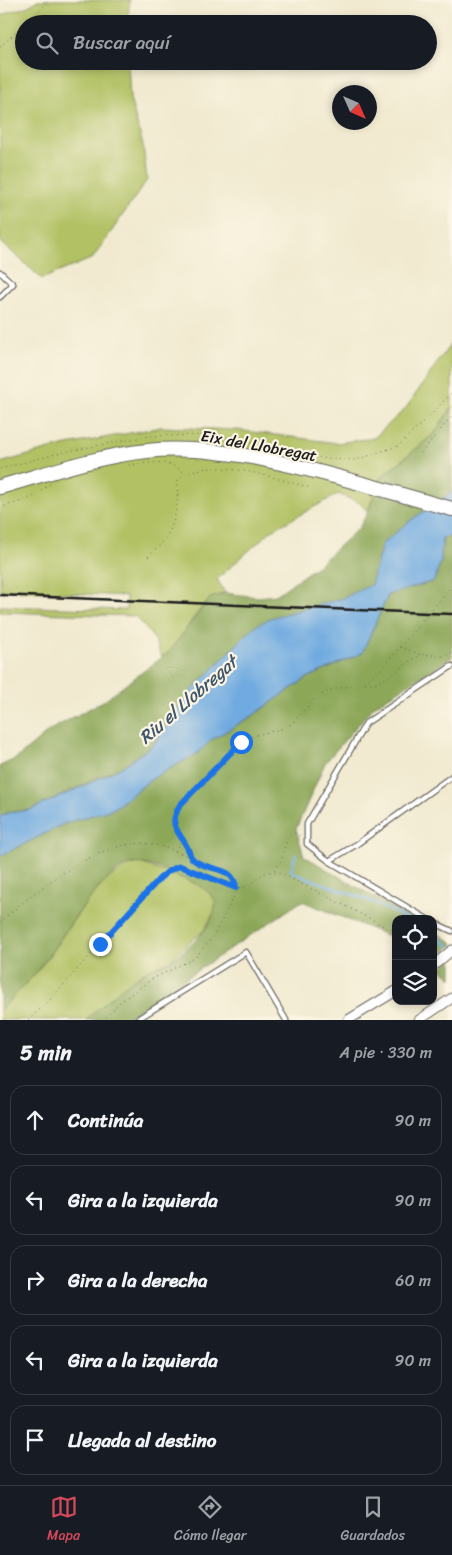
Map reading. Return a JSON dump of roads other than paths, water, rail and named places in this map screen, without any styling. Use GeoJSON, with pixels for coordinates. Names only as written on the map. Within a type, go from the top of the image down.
{"type":"FeatureCollection","features":[{"type":"Feature","properties":{"kind":"highway","name":"Eix del Llobregat"},"geometry":{"type":"LineString","coordinates":[[0,487],[106,456],[149,450],[201,451],[259,459],[298,467],[452,509]]}},
{"type":"Feature","properties":{"kind":"street"},"geometry":{"type":"LineString","coordinates":[[437,963],[452,950]]}},
{"type":"Feature","properties":{"kind":"street"},"geometry":{"type":"LineString","coordinates":[[348,1020],[392,993]]}},
{"type":"Feature","properties":{"kind":"street"},"geometry":{"type":"LineString","coordinates":[[419,1020],[452,998]]}},
{"type":"Feature","properties":{"kind":"lane"},"geometry":{"type":"LineString","coordinates":[[0,272],[13,284],[0,297]]}},
{"type":"Feature","properties":{"kind":"lane"},"geometry":{"type":"LineString","coordinates":[[421,915],[329,861],[307,844],[307,824],[366,723],[452,666]]}},
{"type":"Feature","properties":{"kind":"lane"},"geometry":{"type":"LineString","coordinates":[[329,861],[357,844],[452,776]]}},
{"type":"Feature","properties":{"kind":"lane"},"geometry":{"type":"LineString","coordinates":[[437,924],[452,931]]}},
{"type":"Feature","properties":{"kind":"lane"},"geometry":{"type":"LineString","coordinates":[[136,1020],[246,952],[286,1020]]}},
{"type":"Feature","properties":{"kind":"water","name":"Riu el Llobregat"},"geometry":{"type":"Polygon","coordinates":[[[452,492],[452,536],[442,538],[441,561],[434,581],[388,595],[362,653],[307,678],[252,716],[211,740],[198,753],[153,778],[113,809],[66,823],[0,856],[0,817],[7,813],[30,810],[77,789],[122,767],[153,745],[192,690],[254,627],[270,618],[343,598],[371,585],[382,544],[411,520],[452,492]]]}},
{"type":"Feature","properties":{"kind":"waterway"},"geometry":{"type":"LineString","coordinates":[[296,854],[291,870],[294,873],[373,902],[399,915]]}},
{"type":"Feature","properties":{"kind":"waterway"},"geometry":{"type":"LineString","coordinates":[[437,937],[449,946]]}},
{"type":"Feature","properties":{"kind":"railway"},"geometry":{"type":"LineString","coordinates":[[0,595],[452,614]]}}]}
